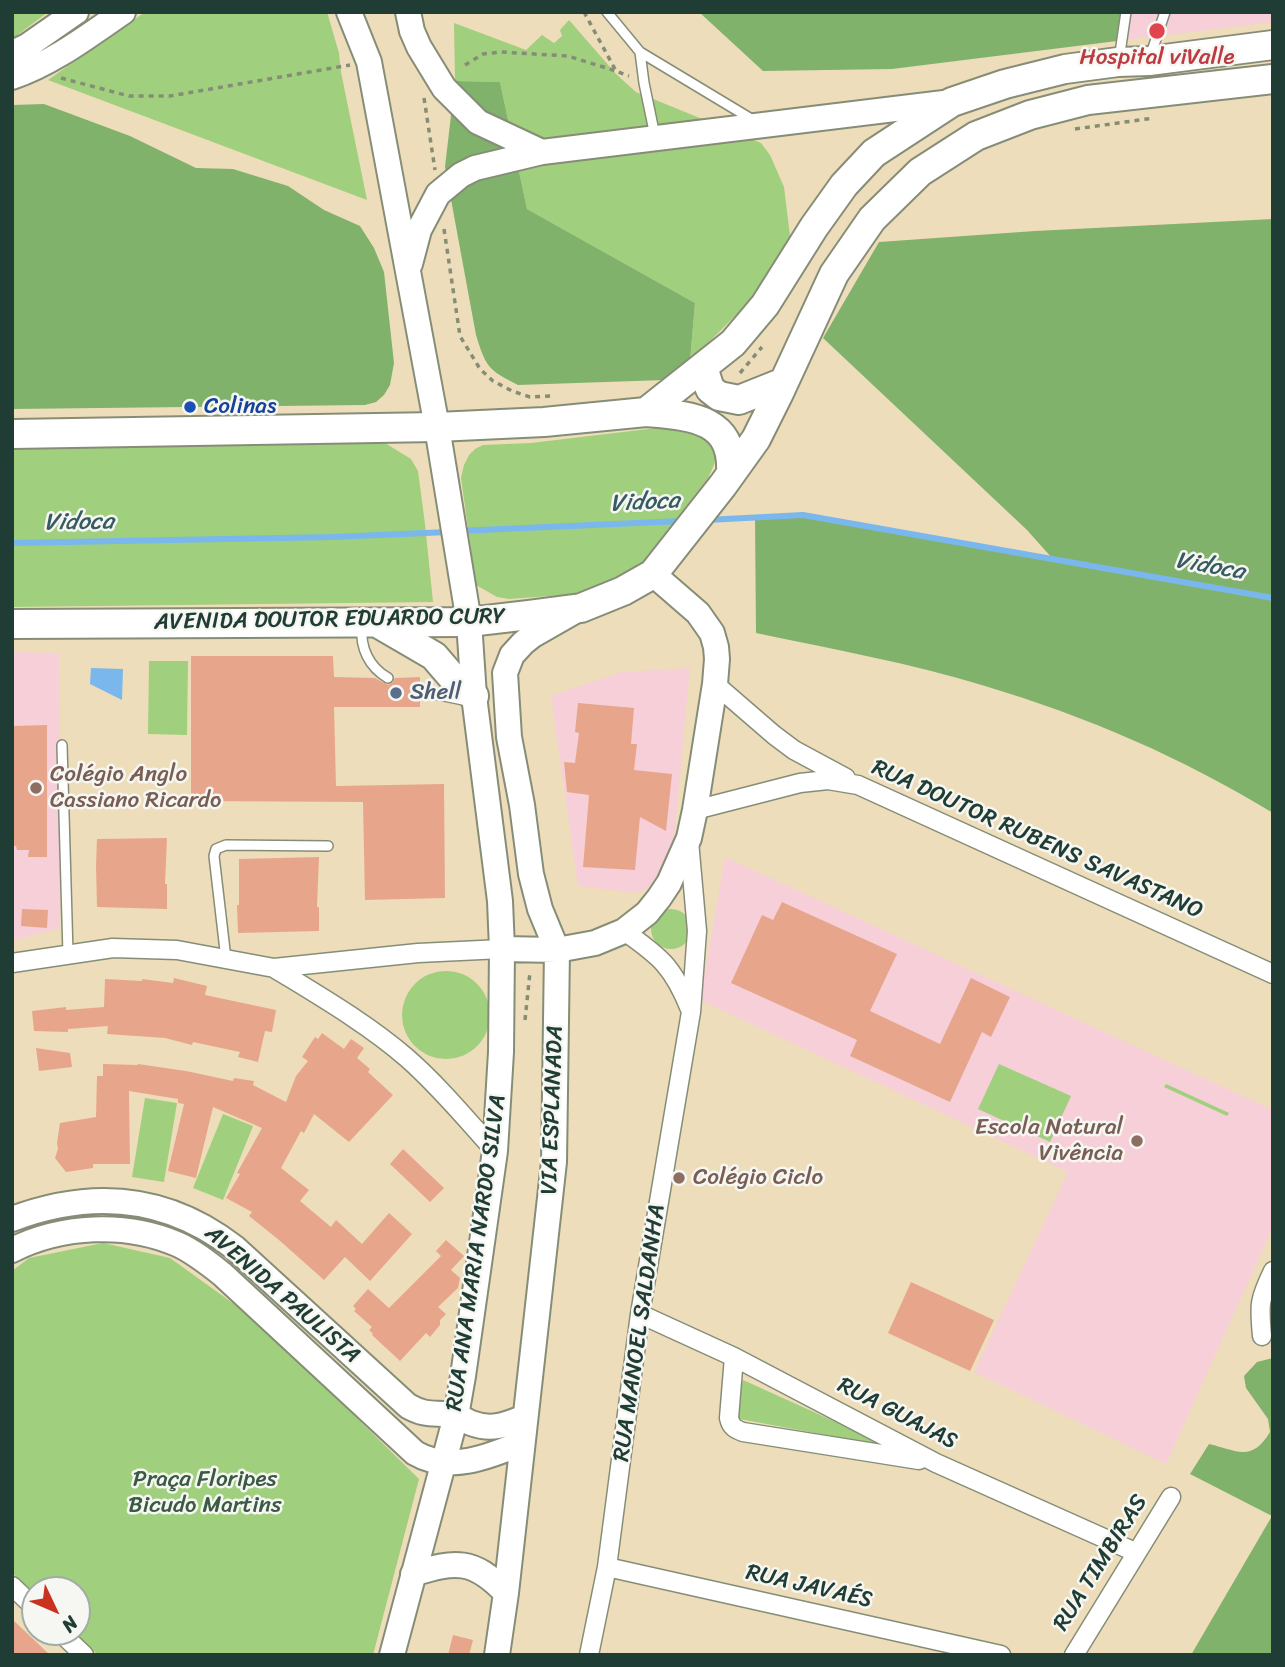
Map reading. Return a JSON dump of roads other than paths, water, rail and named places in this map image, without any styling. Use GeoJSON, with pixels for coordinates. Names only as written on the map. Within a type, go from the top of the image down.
{"type":"FeatureCollection","features":[{"type":"Feature","properties":{"kind":"main road"},"geometry":{"type":"LineString","coordinates":[[12,53],[27,46],[76,12]]}},
{"type":"Feature","properties":{"kind":"main road"},"geometry":{"type":"LineString","coordinates":[[22,74],[66,51],[123,12]]}},
{"type":"Feature","properties":{"kind":"main road","name":"RUA ANA MARIA NARDO SILVA"},"geometry":{"type":"LineString","coordinates":[[349,12],[369,62],[437,427],[469,622],[475,700],[500,901],[502,949],[501,1052],[495,1152],[463,1376],[456,1416],[392,1655]]}},
{"type":"Feature","properties":{"kind":"main road"},"geometry":{"type":"LineString","coordinates":[[408,12],[412,32],[419,47],[444,88],[478,122],[542,152]]}},
{"type":"Feature","properties":{"kind":"main road"},"geometry":{"type":"LineString","coordinates":[[408,271],[419,230],[438,194],[461,175],[475,169],[542,152],[952,102],[1005,83],[1065,69],[1273,45]]}},
{"type":"Feature","properties":{"kind":"main road","name":"AVENIDA DOUTOR EDUARDO CURY"},"geometry":{"type":"LineString","coordinates":[[12,624],[469,622],[581,607],[623,591],[658,569],[756,439],[834,274],[872,219],[920,172],[976,136],[1030,115],[1088,100],[1273,79]]}},
{"type":"Feature","properties":{"kind":"main road"},"geometry":{"type":"LineString","coordinates":[[646,412],[733,344],[765,305],[844,185],[874,153],[952,102]]}},
{"type":"Feature","properties":{"kind":"main road"},"geometry":{"type":"LineString","coordinates":[[703,367],[710,390],[719,396],[739,400],[784,382]]}},
{"type":"Feature","properties":{"kind":"main road"},"geometry":{"type":"LineString","coordinates":[[12,434],[437,427],[544,422],[646,412],[694,417],[712,427],[722,436],[730,451],[727,479]]}},
{"type":"Feature","properties":{"kind":"main road","name":"RUA MANOEL SALDANHA"},"geometry":{"type":"LineString","coordinates":[[658,569],[698,613],[712,633],[716,647],[715,684],[689,838]]}},
{"type":"Feature","properties":{"kind":"main road","name":"VIA ESPLANADA"},"geometry":{"type":"LineString","coordinates":[[497,1655],[554,1162],[557,950],[540,909],[531,874],[509,737],[505,673],[512,655],[523,643],[581,607]]}},
{"type":"Feature","properties":{"kind":"main road"},"geometry":{"type":"LineString","coordinates":[[370,622],[434,656],[475,700]]}},
{"type":"Feature","properties":{"kind":"main road"},"geometry":{"type":"LineString","coordinates":[[502,949],[557,950],[595,943],[624,931],[647,913],[659,898],[669,883],[689,838]]}},
{"type":"Feature","properties":{"kind":"main road","name":"AVENIDA PAULISTA"},"geometry":{"type":"LineString","coordinates":[[12,1219],[69,1203],[117,1202],[157,1207],[192,1220],[235,1248],[408,1406],[419,1412],[456,1416],[489,1427],[503,1426],[524,1417]]}},
{"type":"Feature","properties":{"kind":"main road","name":"AVENIDA PAULISTA"},"geometry":{"type":"LineString","coordinates":[[12,1250],[45,1237],[87,1230],[138,1232],[179,1244],[222,1274],[415,1452],[429,1460],[443,1463]]}},
{"type":"Feature","properties":{"kind":"main road"},"geometry":{"type":"LineString","coordinates":[[443,1463],[483,1458],[522,1443]]}},
{"type":"Feature","properties":{"kind":"main road"},"geometry":{"type":"LineString","coordinates":[[413,1574],[438,1566],[465,1565],[485,1573],[506,1592]]}},
{"type":"Feature","properties":{"kind":"street"},"geometry":{"type":"LineString","coordinates":[[715,684],[794,750],[858,785]]}},
{"type":"Feature","properties":{"kind":"street","name":"RUA DOUTOR RUBENS SAVASTANO"},"geometry":{"type":"LineString","coordinates":[[695,810],[800,783],[828,780],[858,785],[1273,974]]}},
{"type":"Feature","properties":{"kind":"street","name":"RUA MANOEL SALDANHA"},"geometry":{"type":"LineString","coordinates":[[589,1655],[607,1567],[640,1314],[691,1012],[697,931],[689,838]]}},
{"type":"Feature","properties":{"kind":"street"},"geometry":{"type":"LineString","coordinates":[[624,931],[652,950],[669,968],[681,987],[691,1012]]}},
{"type":"Feature","properties":{"kind":"street"},"geometry":{"type":"LineString","coordinates":[[12,963],[125,948],[177,950],[274,968],[418,953],[502,949]]}},
{"type":"Feature","properties":{"kind":"street"},"geometry":{"type":"LineString","coordinates":[[274,968],[407,1058],[439,1089],[495,1152]]}},
{"type":"Feature","properties":{"kind":"street"},"geometry":{"type":"LineString","coordinates":[[1262,1336],[1259,1308],[1262,1294],[1273,1271]]}},
{"type":"Feature","properties":{"kind":"street","name":"RUA GUAJAS"},"geometry":{"type":"LineString","coordinates":[[640,1314],[734,1357],[936,1463],[1135,1552]]}},
{"type":"Feature","properties":{"kind":"street"},"geometry":{"type":"LineString","coordinates":[[734,1357],[729,1418],[736,1429],[936,1463]]}},
{"type":"Feature","properties":{"kind":"street","name":"RUA TIMBIRAS"},"geometry":{"type":"LineString","coordinates":[[1074,1655],[1171,1497]]}},
{"type":"Feature","properties":{"kind":"street","name":"RUA JAVAÉS"},"geometry":{"type":"LineString","coordinates":[[607,1567],[1000,1655]]}},
{"type":"Feature","properties":{"kind":"lane"},"geometry":{"type":"LineString","coordinates":[[1118,62],[1126,12]]}},
{"type":"Feature","properties":{"kind":"lane"},"geometry":{"type":"LineString","coordinates":[[1149,61],[1165,12]]}},
{"type":"Feature","properties":{"kind":"lane"},"geometry":{"type":"LineString","coordinates":[[606,13],[640,52],[761,124]]}},
{"type":"Feature","properties":{"kind":"lane"},"geometry":{"type":"LineString","coordinates":[[640,52],[655,138]]}},
{"type":"Feature","properties":{"kind":"lane"},"geometry":{"type":"LineString","coordinates":[[370,622],[361,636],[364,650],[370,662],[388,678]]}},
{"type":"Feature","properties":{"kind":"lane"},"geometry":{"type":"LineString","coordinates":[[420,691],[475,700]]}},
{"type":"Feature","properties":{"kind":"lane"},"geometry":{"type":"LineString","coordinates":[[62,745],[68,954]]}},
{"type":"Feature","properties":{"kind":"lane"},"geometry":{"type":"LineString","coordinates":[[226,959],[214,856],[216,849],[226,845],[328,846]]}},
{"type":"Feature","properties":{"kind":"water"},"geometry":{"type":"Polygon","coordinates":[[[91,668],[123,669],[122,700],[90,684],[91,668]]]}},
{"type":"Feature","properties":{"kind":"waterway","name":"Vidoca"},"geometry":{"type":"LineString","coordinates":[[707,520],[803,515],[1273,598]]}},
{"type":"Feature","properties":{"kind":"waterway","name":"Vidoca"},"geometry":{"type":"LineString","coordinates":[[458,531],[682,521]]}},
{"type":"Feature","properties":{"kind":"waterway","name":"Vidoca"},"geometry":{"type":"LineString","coordinates":[[12,543],[448,532]]}},
{"type":"Feature","properties":{"kind":"place","name":"Hospital viValle"},"geometry":{"type":"Point","coordinates":[1157,31]}},
{"type":"Feature","properties":{"kind":"place","name":"Colinas"},"geometry":{"type":"Point","coordinates":[190,407]}},
{"type":"Feature","properties":{"kind":"place","name":"Shell"},"geometry":{"type":"Point","coordinates":[396,693]}},
{"type":"Feature","properties":{"kind":"place","name":"Colégio Anglo Cassiano Ricardo"},"geometry":{"type":"Point","coordinates":[36,788]}},
{"type":"Feature","properties":{"kind":"place","name":"Escola Natural Vivência"},"geometry":{"type":"Point","coordinates":[1137,1141]}},
{"type":"Feature","properties":{"kind":"place","name":"Colégio Ciclo"},"geometry":{"type":"Point","coordinates":[679,1178]}},
{"type":"Feature","properties":{"kind":"park label","name":"Praça Floripes Bicudo Martins"},"geometry":{"type":"Point","coordinates":[205,1493]}}]}
